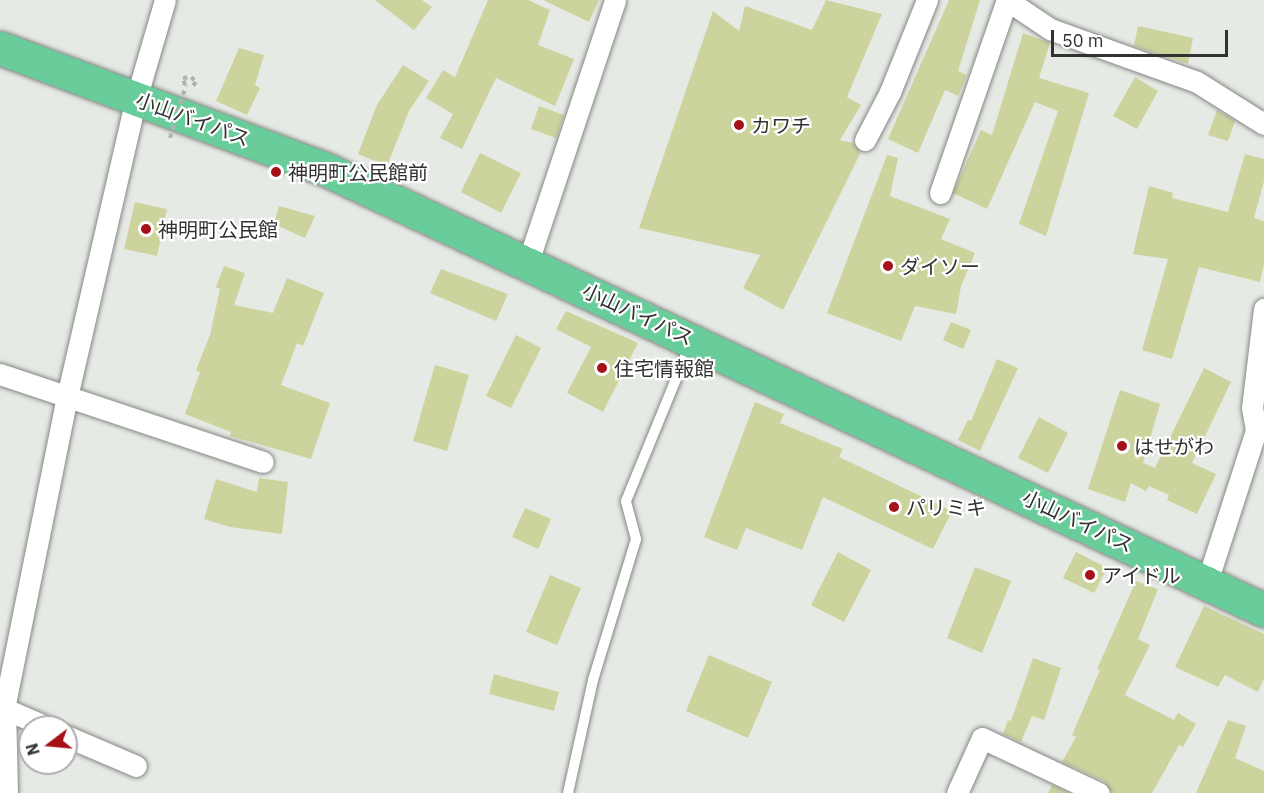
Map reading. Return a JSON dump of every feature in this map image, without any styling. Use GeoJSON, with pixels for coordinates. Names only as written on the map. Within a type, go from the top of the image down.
{"type":"FeatureCollection","features":[{"type":"Feature","properties":{"kind":"highway","name":"小山バイパス"},"geometry":{"type":"LineString","coordinates":[[0,48],[325,169],[692,339],[1264,610]]}},
{"type":"Feature","properties":{"kind":"street"},"geometry":{"type":"LineString","coordinates":[[7,793],[4,705],[67,398],[136,99],[165,0]]}},
{"type":"Feature","properties":{"kind":"street"},"geometry":{"type":"LineString","coordinates":[[528,262],[615,0]]}},
{"type":"Feature","properties":{"kind":"street"},"geometry":{"type":"LineString","coordinates":[[865,140],[890,92],[927,0]]}},
{"type":"Feature","properties":{"kind":"street"},"geometry":{"type":"LineString","coordinates":[[940,193],[1007,0],[1050,29],[1197,82],[1264,124]]}},
{"type":"Feature","properties":{"kind":"street"},"geometry":{"type":"LineString","coordinates":[[1207,582],[1256,430],[1264,309]]}},
{"type":"Feature","properties":{"kind":"street"},"geometry":{"type":"LineString","coordinates":[[0,374],[263,462]]}},
{"type":"Feature","properties":{"kind":"street"},"geometry":{"type":"LineString","coordinates":[[4,705],[24,715]]}},
{"type":"Feature","properties":{"kind":"street"},"geometry":{"type":"LineString","coordinates":[[957,793],[982,738],[1099,793]]}},
{"type":"Feature","properties":{"kind":"street"},"geometry":{"type":"LineString","coordinates":[[78,741],[136,766]]}},
{"type":"Feature","properties":{"kind":"lane"},"geometry":{"type":"LineString","coordinates":[[568,793],[593,680],[636,538],[626,501],[692,339]]}},
{"type":"Feature","properties":{"kind":"path"},"geometry":{"type":"LineString","coordinates":[[170,138],[183,85]]}},
{"type":"Feature","properties":{"kind":"building"},"geometry":{"type":"Polygon","coordinates":[[[375,0],[422,0],[432,7],[414,30],[375,0]]]}},
{"type":"Feature","properties":{"kind":"building"},"geometry":{"type":"Polygon","coordinates":[[[488,0],[528,0],[550,10],[538,45],[574,59],[555,106],[496,78],[462,149],[440,138],[453,114],[426,98],[443,70],[455,77],[488,0]]]}},
{"type":"Feature","properties":{"kind":"building"},"geometry":{"type":"Polygon","coordinates":[[[543,0],[599,0],[589,22],[543,0]]]}},
{"type":"Feature","properties":{"kind":"building"},"geometry":{"type":"Polygon","coordinates":[[[826,0],[882,14],[847,97],[861,105],[840,140],[853,143],[861,152],[783,310],[743,288],[760,255],[639,228],[713,11],[739,31],[745,6],[812,30],[826,0]]]}},
{"type":"Feature","properties":{"kind":"building"},"geometry":{"type":"Polygon","coordinates":[[[949,0],[980,0],[958,71],[967,75],[958,96],[945,90],[918,153],[888,139],[949,0]]]}},
{"type":"Feature","properties":{"kind":"building"},"geometry":{"type":"Polygon","coordinates":[[[1138,26],[1193,38],[1188,64],[1134,46],[1138,26]]]}},
{"type":"Feature","properties":{"kind":"building"},"geometry":{"type":"Polygon","coordinates":[[[1023,33],[1050,43],[1039,78],[1089,93],[1046,236],[1019,224],[1058,111],[1035,102],[987,209],[953,193],[981,130],[992,135],[1023,33]]]}},
{"type":"Feature","properties":{"kind":"building"},"geometry":{"type":"Polygon","coordinates":[[[239,48],[264,55],[255,85],[260,88],[247,115],[216,101],[239,48]]]}},
{"type":"Feature","properties":{"kind":"building"},"geometry":{"type":"Polygon","coordinates":[[[403,65],[429,81],[409,111],[387,166],[358,154],[377,105],[403,65]]]}},
{"type":"Feature","properties":{"kind":"building"},"geometry":{"type":"Polygon","coordinates":[[[1135,77],[1158,91],[1137,129],[1113,116],[1135,77]]]}},
{"type":"Feature","properties":{"kind":"building"},"geometry":{"type":"Polygon","coordinates":[[[539,106],[564,115],[556,138],[531,129],[539,106]]]}},
{"type":"Feature","properties":{"kind":"building"},"geometry":{"type":"Polygon","coordinates":[[[1217,110],[1235,121],[1228,141],[1208,135],[1217,110]]]}},
{"type":"Feature","properties":{"kind":"building"},"geometry":{"type":"Polygon","coordinates":[[[480,153],[521,173],[501,213],[461,192],[480,153]]]}},
{"type":"Feature","properties":{"kind":"building"},"geometry":{"type":"Polygon","coordinates":[[[1245,154],[1264,159],[1264,181],[1254,218],[1264,221],[1264,264],[1260,282],[1199,267],[1172,359],[1142,350],[1168,259],[1133,254],[1149,186],[1173,193],[1172,198],[1228,212],[1245,154]]]}},
{"type":"Feature","properties":{"kind":"building","name":"ダイソー"},"geometry":{"type":"Polygon","coordinates":[[[887,155],[898,158],[890,196],[950,219],[941,239],[975,253],[961,286],[956,314],[915,306],[901,341],[827,313],[887,155]]]}},
{"type":"Feature","properties":{"kind":"building","name":"神明町公民館"},"geometry":{"type":"Polygon","coordinates":[[[135,202],[167,209],[157,256],[124,249],[135,202]]]}},
{"type":"Feature","properties":{"kind":"building"},"geometry":{"type":"Polygon","coordinates":[[[279,206],[315,216],[305,238],[274,224],[279,206]]]}},
{"type":"Feature","properties":{"kind":"building"},"geometry":{"type":"Polygon","coordinates":[[[224,266],[245,273],[234,305],[273,313],[287,278],[324,293],[303,346],[297,343],[281,385],[330,403],[311,459],[230,436],[231,432],[185,414],[200,372],[196,370],[210,335],[220,289],[216,287],[224,266]]]}},
{"type":"Feature","properties":{"kind":"building"},"geometry":{"type":"Polygon","coordinates":[[[441,269],[508,294],[496,321],[430,293],[441,269]]]}},
{"type":"Feature","properties":{"kind":"building","name":"住宅情報館"},"geometry":{"type":"Polygon","coordinates":[[[566,311],[638,343],[603,412],[567,393],[591,347],[556,329],[566,311]]]}},
{"type":"Feature","properties":{"kind":"building"},"geometry":{"type":"Polygon","coordinates":[[[951,322],[971,330],[963,349],[943,340],[951,322]]]}},
{"type":"Feature","properties":{"kind":"building"},"geometry":{"type":"Polygon","coordinates":[[[516,335],[541,348],[511,408],[486,396],[516,335]]]}},
{"type":"Feature","properties":{"kind":"building"},"geometry":{"type":"Polygon","coordinates":[[[997,359],[1018,368],[980,451],[958,440],[968,420],[971,421],[997,359]]]}},
{"type":"Feature","properties":{"kind":"building"},"geometry":{"type":"Polygon","coordinates":[[[435,365],[469,375],[447,451],[413,441],[435,365]]]}},
{"type":"Feature","properties":{"kind":"building"},"geometry":{"type":"Polygon","coordinates":[[[1204,368],[1231,382],[1192,463],[1216,474],[1197,514],[1167,500],[1169,495],[1149,486],[1146,491],[1131,483],[1125,502],[1088,489],[1120,390],[1160,404],[1143,463],[1155,468],[1204,368]]]}},
{"type":"Feature","properties":{"kind":"building"},"geometry":{"type":"Polygon","coordinates":[[[755,402],[784,414],[780,423],[843,449],[839,457],[952,511],[933,549],[823,497],[802,550],[746,528],[737,550],[704,537],[755,402]]]}},
{"type":"Feature","properties":{"kind":"building"},"geometry":{"type":"Polygon","coordinates":[[[1039,417],[1068,433],[1048,473],[1018,458],[1039,417]]]}},
{"type":"Feature","properties":{"kind":"building"},"geometry":{"type":"Polygon","coordinates":[[[259,478],[288,482],[282,534],[230,527],[204,519],[216,479],[257,492],[259,478]]]}},
{"type":"Feature","properties":{"kind":"building"},"geometry":{"type":"Polygon","coordinates":[[[525,508],[551,519],[538,549],[512,537],[525,508]]]}},
{"type":"Feature","properties":{"kind":"building"},"geometry":{"type":"Polygon","coordinates":[[[838,552],[871,570],[844,622],[811,605],[838,552]]]}},
{"type":"Feature","properties":{"kind":"building"},"geometry":{"type":"Polygon","coordinates":[[[1076,552],[1107,568],[1094,593],[1063,578],[1076,552]]]}},
{"type":"Feature","properties":{"kind":"building"},"geometry":{"type":"Polygon","coordinates":[[[975,567],[1011,581],[982,653],[947,638],[975,567]]]}},
{"type":"Feature","properties":{"kind":"building"},"geometry":{"type":"Polygon","coordinates":[[[550,575],[581,588],[557,645],[526,632],[550,575]]]}},
{"type":"Feature","properties":{"kind":"building"},"geometry":{"type":"Polygon","coordinates":[[[1136,581],[1158,589],[1138,639],[1150,645],[1125,695],[1174,720],[1178,713],[1196,724],[1183,747],[1179,745],[1152,793],[1112,793],[1104,781],[1062,762],[1076,737],[1072,735],[1100,670],[1097,669],[1136,581]]]}},
{"type":"Feature","properties":{"kind":"building"},"geometry":{"type":"Polygon","coordinates":[[[1204,606],[1264,634],[1264,678],[1258,692],[1225,675],[1218,687],[1175,667],[1204,606]]]}},
{"type":"Feature","properties":{"kind":"building"},"geometry":{"type":"Polygon","coordinates":[[[709,655],[772,682],[748,738],[686,711],[709,655]]]}},
{"type":"Feature","properties":{"kind":"building"},"geometry":{"type":"Polygon","coordinates":[[[1033,658],[1061,668],[1044,720],[1032,716],[1021,742],[1003,734],[1008,720],[1011,721],[1033,658]]]}},
{"type":"Feature","properties":{"kind":"building"},"geometry":{"type":"Polygon","coordinates":[[[494,674],[559,692],[554,711],[489,694],[494,674]]]}},
{"type":"Feature","properties":{"kind":"building"},"geometry":{"type":"Polygon","coordinates":[[[1228,720],[1246,726],[1235,758],[1264,771],[1264,793],[1196,793],[1228,720]]]}},
{"type":"Feature","properties":{"kind":"building"},"geometry":{"type":"Polygon","coordinates":[[[1052,785],[1069,793],[1048,793],[1052,785]]]}},
{"type":"Feature","properties":{"kind":"place","name":"カワチ"},"geometry":{"type":"Point","coordinates":[739,125]}},
{"type":"Feature","properties":{"kind":"place","name":"神明町公民館前"},"geometry":{"type":"Point","coordinates":[276,172]}},
{"type":"Feature","properties":{"kind":"place","name":"神明町公民館"},"geometry":{"type":"Point","coordinates":[146,229]}},
{"type":"Feature","properties":{"kind":"place","name":"ダイソー"},"geometry":{"type":"Point","coordinates":[888,266]}},
{"type":"Feature","properties":{"kind":"place","name":"住宅情報館"},"geometry":{"type":"Point","coordinates":[602,368]}},
{"type":"Feature","properties":{"kind":"place","name":"はせがわ"},"geometry":{"type":"Point","coordinates":[1122,446]}},
{"type":"Feature","properties":{"kind":"place","name":"パリミキ"},"geometry":{"type":"Point","coordinates":[894,507]}},
{"type":"Feature","properties":{"kind":"place","name":"アイドル"},"geometry":{"type":"Point","coordinates":[1090,575]}}]}
